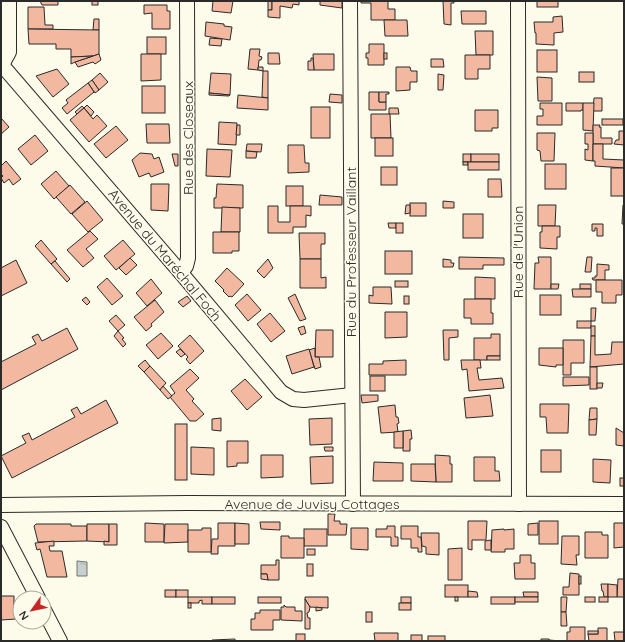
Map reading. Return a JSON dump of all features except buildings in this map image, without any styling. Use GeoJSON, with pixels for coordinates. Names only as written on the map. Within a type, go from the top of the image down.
{"type":"FeatureCollection","features":[{"type":"Feature","properties":{"kind":"street"},"geometry":{"type":"LineString","coordinates":[[2,64],[9,52],[9,1]]}},
{"type":"Feature","properties":{"kind":"street","name":"Rue des Closeaux"},"geometry":{"type":"LineString","coordinates":[[181,273],[186,266],[188,258],[187,1]]}},
{"type":"Feature","properties":{"kind":"street","name":"Rue du Professeur Vaillant"},"geometry":{"type":"LineString","coordinates":[[350,1],[353,504]]}},
{"type":"Feature","properties":{"kind":"street","name":"Rue de l'Union"},"geometry":{"type":"LineString","coordinates":[[518,1],[519,504]]}},
{"type":"Feature","properties":{"kind":"street","name":"Avenue du Maréchal Foch"},"geometry":{"type":"LineString","coordinates":[[2,64],[281,392],[293,398],[304,400],[352,395]]}},
{"type":"Feature","properties":{"kind":"street","name":"Avenue de Juvisy Cottages"},"geometry":{"type":"LineString","coordinates":[[1,505],[624,504]]}},
{"type":"Feature","properties":{"kind":"street"},"geometry":{"type":"LineString","coordinates":[[1,527],[34,590]]}},
{"type":"Feature","properties":{"kind":"street"},"geometry":{"type":"LineString","coordinates":[[52,626],[60,641]]}},
{"type":"Feature","properties":{"kind":"water"},"geometry":{"type":"Polygon","coordinates":[[[77,561],[87,562],[87,576],[77,576],[77,561]]]}}]}
